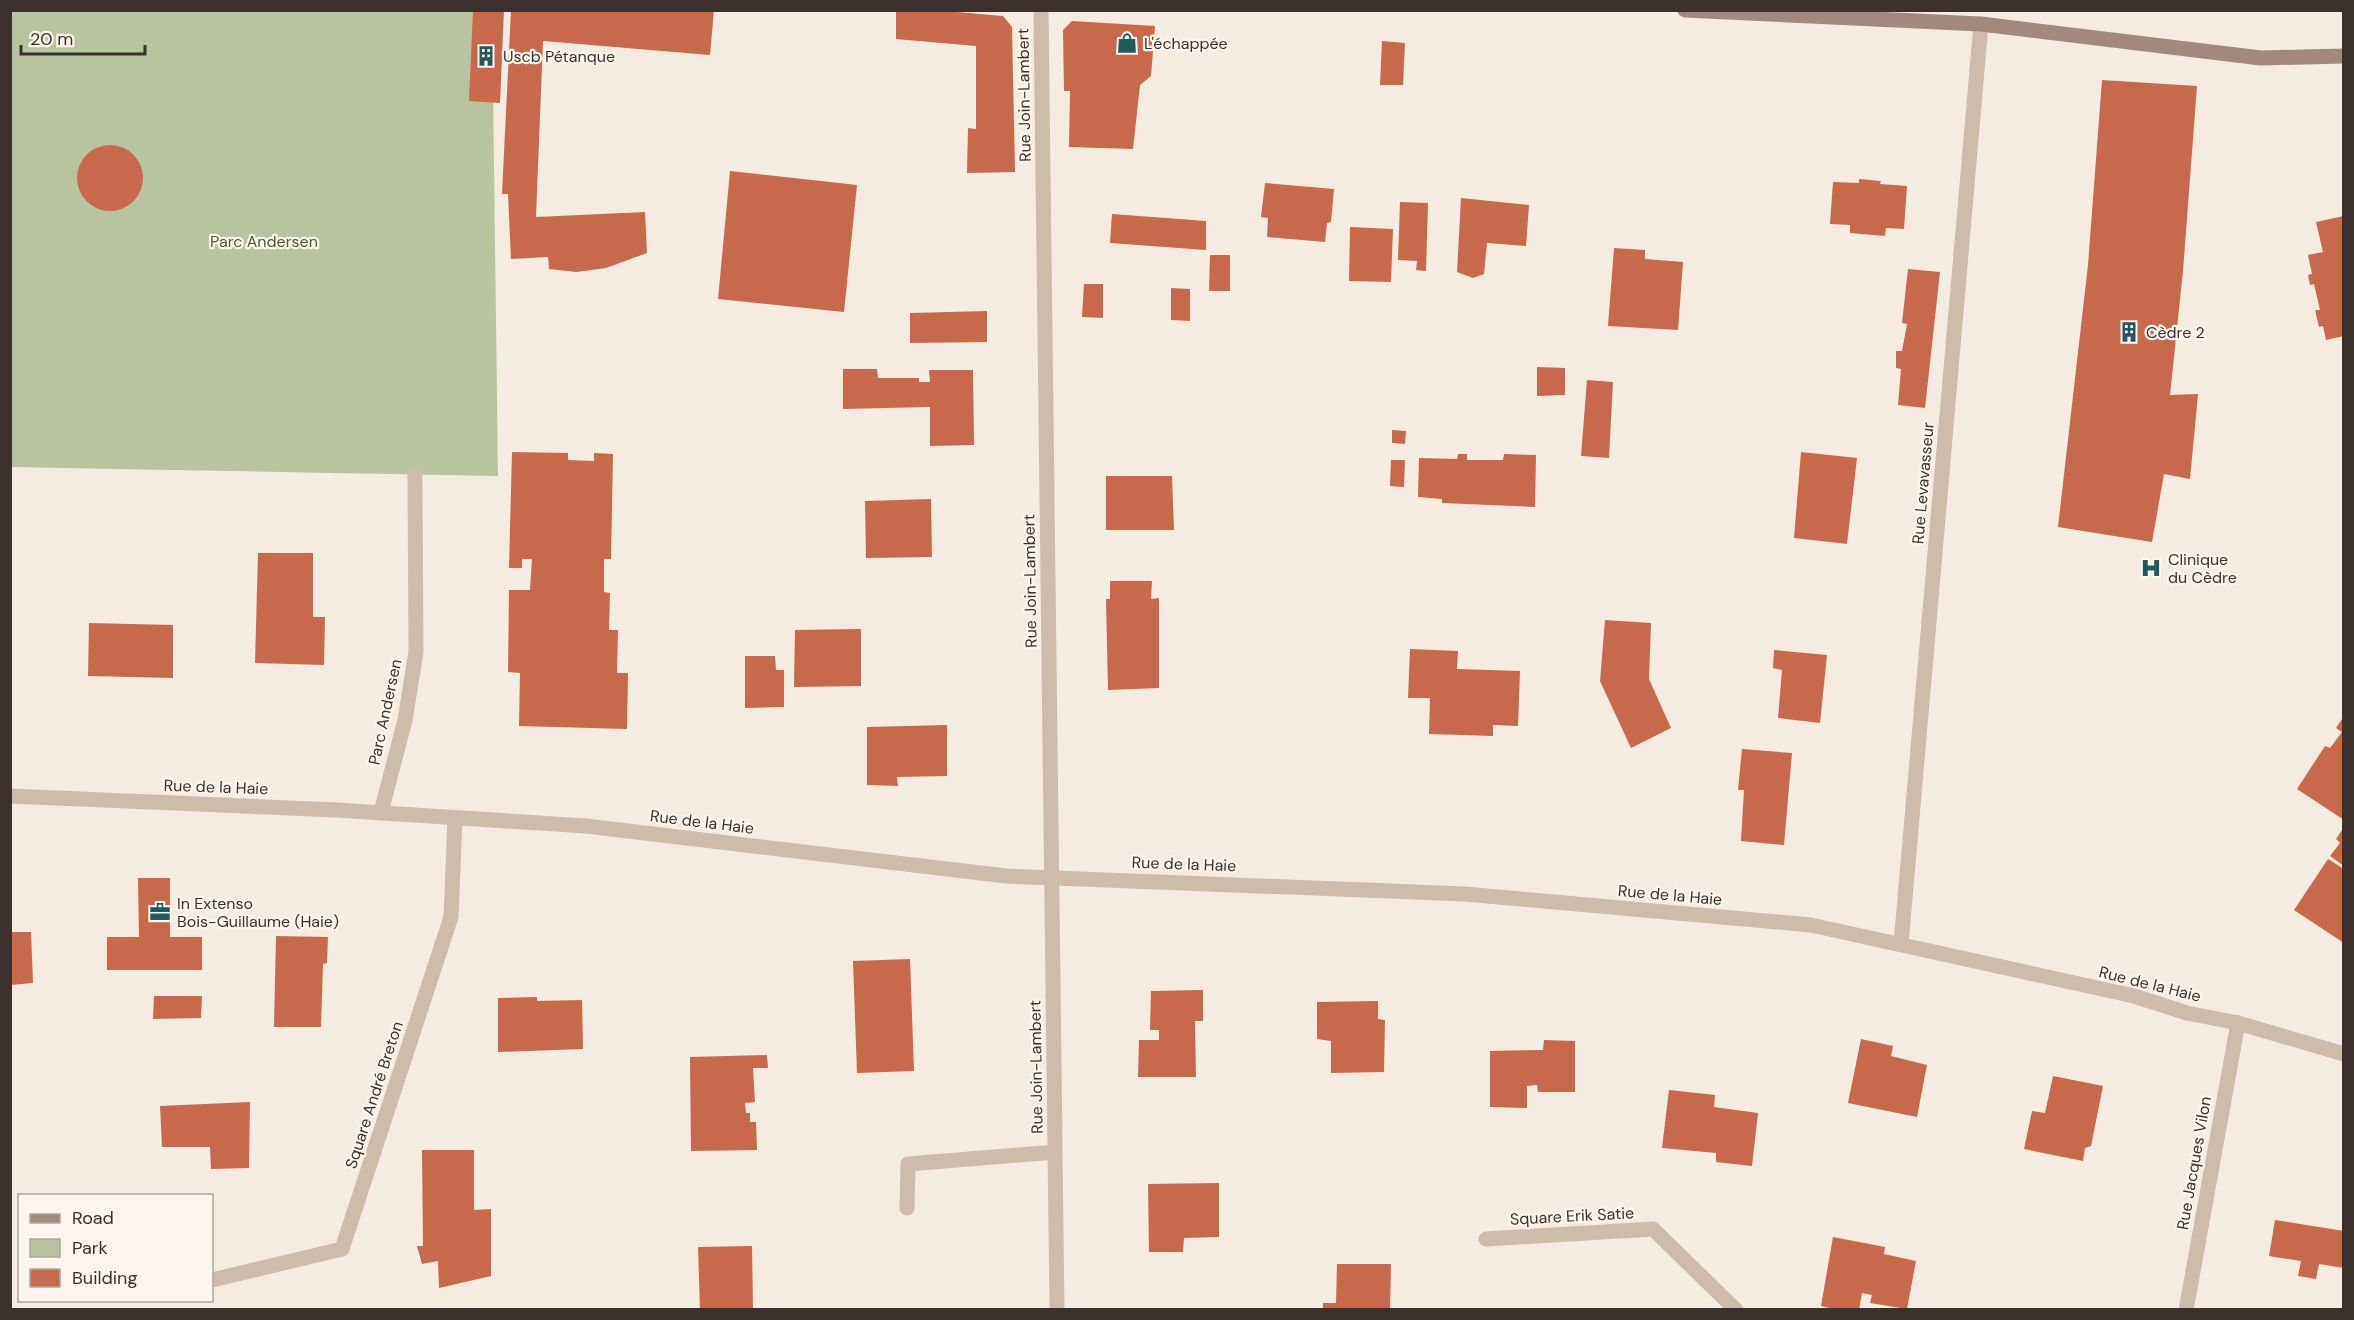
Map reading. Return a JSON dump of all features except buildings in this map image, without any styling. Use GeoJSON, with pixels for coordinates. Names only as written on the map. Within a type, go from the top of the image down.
{"type":"FeatureCollection","features":[{"type":"Feature","properties":{"kind":"main road"},"geometry":{"type":"LineString","coordinates":[[1684,10],[1981,24],[2261,58],[2343,56]]}},
{"type":"Feature","properties":{"kind":"street","name":"Rue Join-Lambert"},"geometry":{"type":"LineString","coordinates":[[1041,10],[1057,1310]]}},
{"type":"Feature","properties":{"kind":"street","name":"Rue Levavasseur"},"geometry":{"type":"LineString","coordinates":[[1901,945],[1981,24]]}},
{"type":"Feature","properties":{"kind":"street","name":"Parc Andersen"},"geometry":{"type":"LineString","coordinates":[[381,812],[405,720],[416,652],[415,475]]}},
{"type":"Feature","properties":{"kind":"street","name":"Rue de la Haie"},"geometry":{"type":"LineString","coordinates":[[10,796],[381,812],[455,819],[586,826],[1006,876],[1052,876],[1465,894],[1811,925],[2134,996],[2343,1054]]}},
{"type":"Feature","properties":{"kind":"street","name":"Square André Breton"},"geometry":{"type":"LineString","coordinates":[[213,1280],[342,1249],[452,917],[455,819]]}},
{"type":"Feature","properties":{"kind":"street","name":"Rue Jacques Vilon"},"geometry":{"type":"LineString","coordinates":[[2186,1310],[2238,1023]]}},
{"type":"Feature","properties":{"kind":"street","name":"Rue Join-Lambert"},"geometry":{"type":"LineString","coordinates":[[907,1208],[908,1164],[1055,1152]]}},
{"type":"Feature","properties":{"kind":"street","name":"Square Erik Satie"},"geometry":{"type":"LineString","coordinates":[[1486,1239],[1653,1229],[1736,1310]]}},
{"type":"Feature","properties":{"kind":"green space","name":"Parc Andersen"},"geometry":{"type":"Polygon","coordinates":[[[11,11],[492,11],[498,476],[11,467],[11,11]]]}},
{"type":"Feature","properties":{"kind":"place","name":"L'échappée"},"geometry":{"type":"Point","coordinates":[1127,43]}},
{"type":"Feature","properties":{"kind":"place","name":"Uscb Pétanque"},"geometry":{"type":"Point","coordinates":[486,56]}},
{"type":"Feature","properties":{"kind":"place","name":"Cèdre 2"},"geometry":{"type":"Point","coordinates":[2129,332]}},
{"type":"Feature","properties":{"kind":"place","name":"Clinique du Cèdre"},"geometry":{"type":"Point","coordinates":[2151,568]}},
{"type":"Feature","properties":{"kind":"place","name":"In Extenso Bois-Guillaume (Haie)"},"geometry":{"type":"Point","coordinates":[160,912]}}]}
